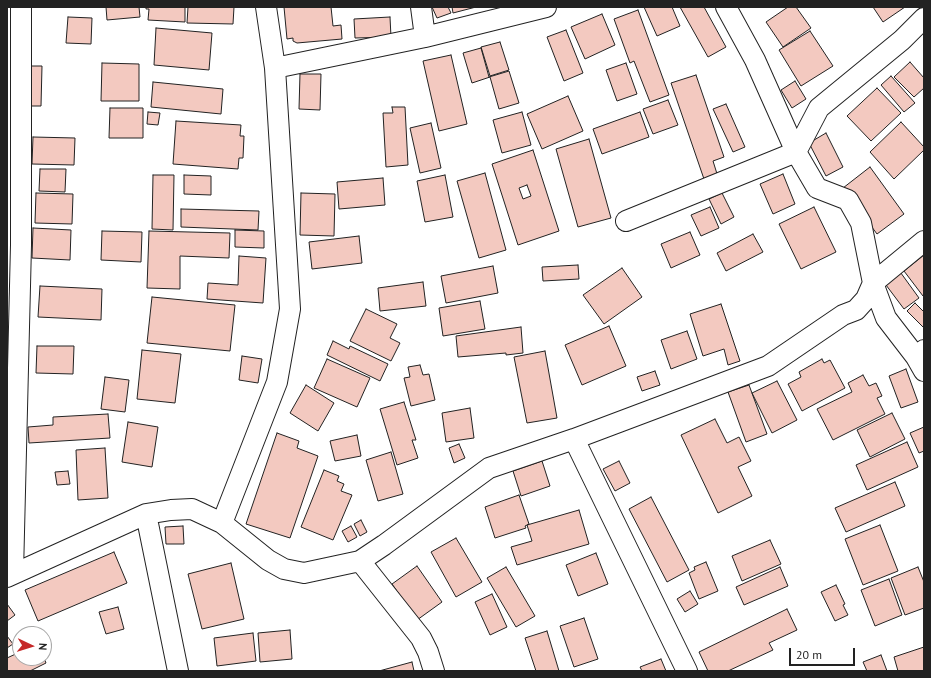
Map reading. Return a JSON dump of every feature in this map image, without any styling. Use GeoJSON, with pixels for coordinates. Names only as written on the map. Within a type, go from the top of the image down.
{"type":"FeatureCollection","features":[{"type":"Feature","properties":{"kind":"street"},"geometry":{"type":"LineString","coordinates":[[20,7],[14,246],[10,575],[146,514],[171,510],[192,509],[222,523],[268,560],[284,569],[304,573],[360,561],[489,468],[574,439],[768,366],[843,316],[856,310],[866,299],[873,283],[924,241]]}},
{"type":"Feature","properties":{"kind":"street"},"geometry":{"type":"LineString","coordinates":[[222,523],[277,382],[290,310],[275,68],[266,7]]}},
{"type":"Feature","properties":{"kind":"street"},"geometry":{"type":"LineString","coordinates":[[421,7],[425,37]]}},
{"type":"Feature","properties":{"kind":"street"},"geometry":{"type":"LineString","coordinates":[[275,68],[425,37],[546,7]]}},
{"type":"Feature","properties":{"kind":"street"},"geometry":{"type":"LineString","coordinates":[[726,7],[755,60],[796,152],[817,188],[848,200],[861,223],[873,283],[886,318],[921,359]]}},
{"type":"Feature","properties":{"kind":"street"},"geometry":{"type":"LineString","coordinates":[[626,221],[796,152],[819,108],[902,40],[924,18]]}},
{"type":"Feature","properties":{"kind":"street"},"geometry":{"type":"LineString","coordinates":[[574,439],[687,671]]}},
{"type":"Feature","properties":{"kind":"street"},"geometry":{"type":"LineString","coordinates":[[146,514],[178,671]]}},
{"type":"Feature","properties":{"kind":"street"},"geometry":{"type":"LineString","coordinates":[[360,561],[421,638],[428,652],[434,671]]}},
{"type":"Feature","properties":{"kind":"building"},"geometry":{"type":"Polygon","coordinates":[[[106,7],[139,7],[140,17],[107,20],[106,7]]]}},
{"type":"Feature","properties":{"kind":"building"},"geometry":{"type":"Polygon","coordinates":[[[146,7],[185,7],[185,22],[148,20],[149,9],[146,9],[146,7]]]}},
{"type":"Feature","properties":{"kind":"building"},"geometry":{"type":"Polygon","coordinates":[[[188,7],[234,7],[233,24],[187,23],[188,7]]]}},
{"type":"Feature","properties":{"kind":"building"},"geometry":{"type":"Polygon","coordinates":[[[284,7],[331,7],[333,26],[341,25],[342,39],[297,43],[293,41],[293,38],[287,39],[284,7]]]}},
{"type":"Feature","properties":{"kind":"building"},"geometry":{"type":"Polygon","coordinates":[[[432,7],[448,7],[451,13],[437,18],[432,7]]]}},
{"type":"Feature","properties":{"kind":"building"},"geometry":{"type":"Polygon","coordinates":[[[452,7],[476,7],[453,13],[452,7]]]}},
{"type":"Feature","properties":{"kind":"building"},"geometry":{"type":"Polygon","coordinates":[[[644,7],[672,7],[680,26],[657,36],[644,7]]]}},
{"type":"Feature","properties":{"kind":"building"},"geometry":{"type":"Polygon","coordinates":[[[680,7],[704,7],[726,47],[708,57],[680,7]]]}},
{"type":"Feature","properties":{"kind":"building"},"geometry":{"type":"Polygon","coordinates":[[[788,7],[796,7],[811,28],[783,47],[766,22],[788,7]]]}},
{"type":"Feature","properties":{"kind":"building"},"geometry":{"type":"Polygon","coordinates":[[[873,7],[905,7],[883,22],[873,7]]]}},
{"type":"Feature","properties":{"kind":"building"},"geometry":{"type":"Polygon","coordinates":[[[638,10],[669,95],[650,102],[634,61],[630,63],[614,19],[638,10]]]}},
{"type":"Feature","properties":{"kind":"building"},"geometry":{"type":"Polygon","coordinates":[[[602,14],[615,45],[585,59],[571,27],[602,14]]]}},
{"type":"Feature","properties":{"kind":"building"},"geometry":{"type":"Polygon","coordinates":[[[68,17],[92,18],[91,44],[66,43],[68,17]]]}},
{"type":"Feature","properties":{"kind":"building"},"geometry":{"type":"Polygon","coordinates":[[[390,17],[391,37],[355,38],[354,19],[390,17]]]}},
{"type":"Feature","properties":{"kind":"building"},"geometry":{"type":"Polygon","coordinates":[[[156,28],[212,33],[209,70],[154,65],[156,28]]]}},
{"type":"Feature","properties":{"kind":"building"},"geometry":{"type":"Polygon","coordinates":[[[566,30],[583,73],[564,81],[547,37],[566,30]]]}},
{"type":"Feature","properties":{"kind":"building"},"geometry":{"type":"Polygon","coordinates":[[[810,31],[833,66],[801,86],[779,50],[810,31]]]}},
{"type":"Feature","properties":{"kind":"building"},"geometry":{"type":"Polygon","coordinates":[[[500,42],[509,70],[490,76],[481,47],[500,42]]]}},
{"type":"Feature","properties":{"kind":"building"},"geometry":{"type":"Polygon","coordinates":[[[481,48],[489,77],[509,71],[519,103],[499,109],[490,77],[472,83],[463,53],[481,48]]]}},
{"type":"Feature","properties":{"kind":"building"},"geometry":{"type":"Polygon","coordinates":[[[451,55],[467,124],[439,131],[423,61],[451,55]]]}},
{"type":"Feature","properties":{"kind":"building"},"geometry":{"type":"Polygon","coordinates":[[[910,62],[924,78],[924,88],[914,97],[894,77],[910,62]]]}},
{"type":"Feature","properties":{"kind":"building"},"geometry":{"type":"Polygon","coordinates":[[[102,63],[139,64],[139,101],[101,101],[102,63]]]}},
{"type":"Feature","properties":{"kind":"building"},"geometry":{"type":"Polygon","coordinates":[[[626,63],[637,94],[617,101],[606,70],[626,63]]]}},
{"type":"Feature","properties":{"kind":"building"},"geometry":{"type":"Polygon","coordinates":[[[28,66],[42,66],[41,106],[27,106],[28,66]]]}},
{"type":"Feature","properties":{"kind":"building"},"geometry":{"type":"Polygon","coordinates":[[[300,74],[321,74],[320,110],[299,109],[300,74]]]}},
{"type":"Feature","properties":{"kind":"building"},"geometry":{"type":"Polygon","coordinates":[[[696,75],[724,157],[713,161],[718,177],[705,182],[671,83],[696,75]]]}},
{"type":"Feature","properties":{"kind":"building"},"geometry":{"type":"Polygon","coordinates":[[[891,76],[915,103],[904,112],[881,85],[891,76]]]}},
{"type":"Feature","properties":{"kind":"building"},"geometry":{"type":"Polygon","coordinates":[[[795,81],[806,99],[792,108],[781,90],[795,81]]]}},
{"type":"Feature","properties":{"kind":"building"},"geometry":{"type":"Polygon","coordinates":[[[153,82],[223,89],[221,114],[151,107],[153,82]]]}},
{"type":"Feature","properties":{"kind":"building"},"geometry":{"type":"Polygon","coordinates":[[[877,88],[901,113],[871,141],[847,116],[877,88]]]}},
{"type":"Feature","properties":{"kind":"building"},"geometry":{"type":"Polygon","coordinates":[[[568,96],[583,131],[542,149],[527,114],[568,96]]]}},
{"type":"Feature","properties":{"kind":"building"},"geometry":{"type":"Polygon","coordinates":[[[668,100],[678,125],[653,134],[643,109],[668,100]]]}},
{"type":"Feature","properties":{"kind":"building"},"geometry":{"type":"Polygon","coordinates":[[[726,104],[745,147],[733,152],[713,109],[726,104]]]}},
{"type":"Feature","properties":{"kind":"building"},"geometry":{"type":"Polygon","coordinates":[[[392,107],[405,107],[408,165],[386,167],[383,113],[393,113],[392,107]]]}},
{"type":"Feature","properties":{"kind":"building"},"geometry":{"type":"Polygon","coordinates":[[[110,108],[143,108],[143,138],[109,138],[110,108]]]}},
{"type":"Feature","properties":{"kind":"building"},"geometry":{"type":"Polygon","coordinates":[[[148,112],[160,113],[158,125],[147,124],[148,112]]]}},
{"type":"Feature","properties":{"kind":"building"},"geometry":{"type":"Polygon","coordinates":[[[522,112],[531,145],[502,153],[493,120],[522,112]]]}},
{"type":"Feature","properties":{"kind":"building"},"geometry":{"type":"Polygon","coordinates":[[[640,112],[649,137],[602,154],[593,129],[640,112]]]}},
{"type":"Feature","properties":{"kind":"building"},"geometry":{"type":"Polygon","coordinates":[[[176,121],[241,125],[240,136],[244,136],[243,158],[239,158],[238,169],[173,164],[176,121]]]}},
{"type":"Feature","properties":{"kind":"building"},"geometry":{"type":"Polygon","coordinates":[[[901,122],[924,147],[924,150],[894,179],[870,152],[901,122]]]}},
{"type":"Feature","properties":{"kind":"building"},"geometry":{"type":"Polygon","coordinates":[[[431,123],[441,168],[420,173],[410,128],[431,123]]]}},
{"type":"Feature","properties":{"kind":"building"},"geometry":{"type":"Polygon","coordinates":[[[826,133],[843,167],[826,176],[809,143],[826,133]]]}},
{"type":"Feature","properties":{"kind":"building"},"geometry":{"type":"Polygon","coordinates":[[[33,137],[75,138],[74,165],[32,164],[33,137]]]}},
{"type":"Feature","properties":{"kind":"building"},"geometry":{"type":"Polygon","coordinates":[[[589,139],[611,218],[578,227],[556,149],[589,139]]]}},
{"type":"Feature","properties":{"kind":"building"},"geometry":{"type":"Polygon","coordinates":[[[533,150],[559,231],[518,245],[492,164],[533,150]],[[527,185],[519,188],[523,199],[531,196],[527,185]]]}},
{"type":"Feature","properties":{"kind":"building"},"geometry":{"type":"Polygon","coordinates":[[[870,167],[904,214],[877,234],[843,188],[870,167]]]}},
{"type":"Feature","properties":{"kind":"building"},"geometry":{"type":"Polygon","coordinates":[[[40,169],[66,169],[65,192],[39,191],[40,169]]]}},
{"type":"Feature","properties":{"kind":"building"},"geometry":{"type":"Polygon","coordinates":[[[485,173],[506,250],[479,258],[457,181],[485,173]]]}},
{"type":"Feature","properties":{"kind":"building"},"geometry":{"type":"Polygon","coordinates":[[[783,174],[795,204],[773,214],[760,184],[783,174]]]}},
{"type":"Feature","properties":{"kind":"building"},"geometry":{"type":"Polygon","coordinates":[[[153,175],[174,175],[173,230],[152,229],[153,175]]]}},
{"type":"Feature","properties":{"kind":"building"},"geometry":{"type":"Polygon","coordinates":[[[184,175],[211,176],[211,195],[184,194],[184,175]]]}},
{"type":"Feature","properties":{"kind":"building"},"geometry":{"type":"Polygon","coordinates":[[[445,175],[453,217],[425,222],[417,181],[445,175]]]}},
{"type":"Feature","properties":{"kind":"building"},"geometry":{"type":"Polygon","coordinates":[[[383,178],[385,205],[339,209],[337,182],[383,178]]]}},
{"type":"Feature","properties":{"kind":"building"},"geometry":{"type":"Polygon","coordinates":[[[36,193],[73,194],[72,224],[35,223],[36,193]]]}},
{"type":"Feature","properties":{"kind":"building"},"geometry":{"type":"Polygon","coordinates":[[[301,193],[335,194],[334,236],[300,235],[301,193]]]}},
{"type":"Feature","properties":{"kind":"building"},"geometry":{"type":"Polygon","coordinates":[[[722,193],[734,217],[721,224],[709,199],[722,193]]]}},
{"type":"Feature","properties":{"kind":"building"},"geometry":{"type":"Polygon","coordinates":[[[710,207],[719,228],[701,236],[691,215],[710,207]]]}},
{"type":"Feature","properties":{"kind":"building"},"geometry":{"type":"Polygon","coordinates":[[[814,207],[836,252],[801,269],[779,224],[814,207]]]}},
{"type":"Feature","properties":{"kind":"building"},"geometry":{"type":"Polygon","coordinates":[[[181,209],[259,211],[258,230],[181,227],[181,209]]]}},
{"type":"Feature","properties":{"kind":"building"},"geometry":{"type":"Polygon","coordinates":[[[33,228],[71,230],[70,260],[32,258],[33,228]]]}},
{"type":"Feature","properties":{"kind":"building"},"geometry":{"type":"Polygon","coordinates":[[[235,230],[264,231],[264,248],[235,247],[235,230]]]}},
{"type":"Feature","properties":{"kind":"building"},"geometry":{"type":"Polygon","coordinates":[[[102,231],[142,232],[141,262],[101,260],[102,231]]]}},
{"type":"Feature","properties":{"kind":"building"},"geometry":{"type":"Polygon","coordinates":[[[149,231],[230,233],[229,258],[180,256],[180,289],[147,288],[149,231]]]}},
{"type":"Feature","properties":{"kind":"building"},"geometry":{"type":"Polygon","coordinates":[[[690,232],[700,255],[671,268],[661,244],[690,232]]]}},
{"type":"Feature","properties":{"kind":"building"},"geometry":{"type":"Polygon","coordinates":[[[753,234],[763,252],[726,271],[717,253],[753,234]]]}},
{"type":"Feature","properties":{"kind":"building"},"geometry":{"type":"Polygon","coordinates":[[[359,236],[362,263],[312,269],[309,242],[359,236]]]}},
{"type":"Feature","properties":{"kind":"building"},"geometry":{"type":"Polygon","coordinates":[[[924,255],[924,296],[923,296],[904,271],[924,255]]]}},
{"type":"Feature","properties":{"kind":"building"},"geometry":{"type":"Polygon","coordinates":[[[239,256],[266,258],[263,303],[207,299],[208,283],[238,285],[239,256]]]}},
{"type":"Feature","properties":{"kind":"building"},"geometry":{"type":"Polygon","coordinates":[[[578,265],[579,279],[543,281],[542,267],[578,265]]]}},
{"type":"Feature","properties":{"kind":"building"},"geometry":{"type":"Polygon","coordinates":[[[493,266],[498,293],[446,303],[441,276],[493,266]]]}},
{"type":"Feature","properties":{"kind":"building"},"geometry":{"type":"Polygon","coordinates":[[[622,268],[642,297],[604,324],[583,295],[622,268]]]}},
{"type":"Feature","properties":{"kind":"building"},"geometry":{"type":"Polygon","coordinates":[[[898,269],[919,298],[904,309],[883,281],[898,269]]]}},
{"type":"Feature","properties":{"kind":"building"},"geometry":{"type":"Polygon","coordinates":[[[423,282],[426,306],[380,311],[378,288],[423,282]]]}},
{"type":"Feature","properties":{"kind":"building"},"geometry":{"type":"Polygon","coordinates":[[[40,286],[102,289],[101,320],[38,317],[40,286]]]}},
{"type":"Feature","properties":{"kind":"building"},"geometry":{"type":"Polygon","coordinates":[[[152,297],[235,305],[230,351],[147,343],[152,297]]]}},
{"type":"Feature","properties":{"kind":"building"},"geometry":{"type":"Polygon","coordinates":[[[480,301],[485,329],[443,336],[439,308],[480,301]]]}},
{"type":"Feature","properties":{"kind":"building"},"geometry":{"type":"Polygon","coordinates":[[[915,303],[924,312],[924,328],[907,311],[915,303]]]}},
{"type":"Feature","properties":{"kind":"building"},"geometry":{"type":"Polygon","coordinates":[[[721,304],[740,361],[728,365],[724,349],[703,356],[690,314],[721,304]]]}},
{"type":"Feature","properties":{"kind":"building"},"geometry":{"type":"Polygon","coordinates":[[[366,309],[397,324],[390,338],[400,343],[391,361],[350,341],[366,309]]]}},
{"type":"Feature","properties":{"kind":"building"},"geometry":{"type":"Polygon","coordinates":[[[609,326],[626,366],[582,385],[565,345],[609,326]]]}},
{"type":"Feature","properties":{"kind":"building"},"geometry":{"type":"Polygon","coordinates":[[[521,327],[523,353],[458,357],[456,336],[521,327]]]}},
{"type":"Feature","properties":{"kind":"building"},"geometry":{"type":"Polygon","coordinates":[[[687,331],[697,359],[671,369],[661,340],[687,331]]]}},
{"type":"Feature","properties":{"kind":"building"},"geometry":{"type":"Polygon","coordinates":[[[333,341],[349,349],[350,346],[388,364],[380,381],[327,355],[333,341]]]}},
{"type":"Feature","properties":{"kind":"building"},"geometry":{"type":"Polygon","coordinates":[[[37,346],[74,346],[73,374],[36,373],[37,346]]]}},
{"type":"Feature","properties":{"kind":"building"},"geometry":{"type":"Polygon","coordinates":[[[142,350],[181,354],[175,403],[137,399],[142,350]]]}},
{"type":"Feature","properties":{"kind":"building"},"geometry":{"type":"Polygon","coordinates":[[[545,351],[557,418],[527,423],[514,357],[545,351]]]}},
{"type":"Feature","properties":{"kind":"building"},"geometry":{"type":"Polygon","coordinates":[[[242,356],[262,359],[258,383],[239,380],[242,356]]]}},
{"type":"Feature","properties":{"kind":"building"},"geometry":{"type":"Polygon","coordinates":[[[327,359],[370,378],[357,407],[314,388],[327,359]]]}},
{"type":"Feature","properties":{"kind":"building"},"geometry":{"type":"Polygon","coordinates":[[[822,359],[824,363],[830,360],[845,388],[802,411],[788,384],[801,377],[799,372],[822,359]]]}},
{"type":"Feature","properties":{"kind":"building"},"geometry":{"type":"Polygon","coordinates":[[[420,365],[423,375],[429,374],[435,400],[411,406],[404,378],[410,377],[408,367],[420,365]]]}},
{"type":"Feature","properties":{"kind":"building"},"geometry":{"type":"Polygon","coordinates":[[[906,369],[918,402],[901,408],[889,376],[906,369]]]}},
{"type":"Feature","properties":{"kind":"building"},"geometry":{"type":"Polygon","coordinates":[[[655,371],[660,385],[642,391],[637,377],[655,371]]]}},
{"type":"Feature","properties":{"kind":"building"},"geometry":{"type":"Polygon","coordinates":[[[863,375],[869,386],[876,383],[882,396],[877,398],[885,414],[833,440],[817,409],[852,392],[848,383],[863,375]]]}},
{"type":"Feature","properties":{"kind":"building"},"geometry":{"type":"Polygon","coordinates":[[[105,377],[129,380],[125,412],[101,409],[105,377]]]}},
{"type":"Feature","properties":{"kind":"building"},"geometry":{"type":"Polygon","coordinates":[[[777,381],[797,420],[772,433],[752,393],[777,381]]]}},
{"type":"Feature","properties":{"kind":"building"},"geometry":{"type":"Polygon","coordinates":[[[306,385],[334,403],[318,431],[290,413],[306,385]]]}},
{"type":"Feature","properties":{"kind":"building"},"geometry":{"type":"Polygon","coordinates":[[[749,385],[767,434],[746,442],[728,392],[749,385]]]}},
{"type":"Feature","properties":{"kind":"building"},"geometry":{"type":"Polygon","coordinates":[[[404,402],[416,440],[412,440],[418,458],[397,465],[380,409],[404,402]]]}},
{"type":"Feature","properties":{"kind":"building"},"geometry":{"type":"Polygon","coordinates":[[[470,408],[474,438],[446,442],[442,413],[470,408]]]}},
{"type":"Feature","properties":{"kind":"building"},"geometry":{"type":"Polygon","coordinates":[[[892,413],[905,439],[870,457],[857,430],[892,413]]]}},
{"type":"Feature","properties":{"kind":"building"},"geometry":{"type":"Polygon","coordinates":[[[108,414],[110,438],[29,443],[28,427],[53,425],[53,417],[108,414]]]}},
{"type":"Feature","properties":{"kind":"building"},"geometry":{"type":"Polygon","coordinates":[[[715,419],[727,443],[739,437],[751,461],[738,467],[752,496],[718,513],[681,435],[715,419]]]}},
{"type":"Feature","properties":{"kind":"building"},"geometry":{"type":"Polygon","coordinates":[[[128,422],[158,427],[152,467],[122,462],[128,422]]]}},
{"type":"Feature","properties":{"kind":"building"},"geometry":{"type":"Polygon","coordinates":[[[924,427],[924,451],[919,453],[910,433],[924,427]]]}},
{"type":"Feature","properties":{"kind":"building"},"geometry":{"type":"Polygon","coordinates":[[[277,433],[299,441],[297,448],[318,456],[290,538],[246,524],[277,433]]]}},
{"type":"Feature","properties":{"kind":"building"},"geometry":{"type":"Polygon","coordinates":[[[357,435],[361,456],[335,461],[330,441],[357,435]]]}},
{"type":"Feature","properties":{"kind":"building"},"geometry":{"type":"Polygon","coordinates":[[[907,442],[918,467],[867,490],[856,465],[907,442]]]}},
{"type":"Feature","properties":{"kind":"building"},"geometry":{"type":"Polygon","coordinates":[[[459,444],[465,458],[454,463],[449,448],[459,444]]]}},
{"type":"Feature","properties":{"kind":"building"},"geometry":{"type":"Polygon","coordinates":[[[105,448],[108,498],[78,500],[76,450],[105,448]]]}},
{"type":"Feature","properties":{"kind":"building"},"geometry":{"type":"Polygon","coordinates":[[[391,452],[403,494],[378,501],[366,460],[391,452]]]}},
{"type":"Feature","properties":{"kind":"building"},"geometry":{"type":"Polygon","coordinates":[[[542,461],[550,486],[521,496],[513,471],[542,461]]]}},
{"type":"Feature","properties":{"kind":"building"},"geometry":{"type":"Polygon","coordinates":[[[619,461],[630,483],[615,491],[603,469],[619,461]]]}},
{"type":"Feature","properties":{"kind":"building"},"geometry":{"type":"Polygon","coordinates":[[[324,470],[339,476],[337,481],[344,484],[341,491],[352,495],[333,540],[301,527],[324,470]]]}},
{"type":"Feature","properties":{"kind":"building"},"geometry":{"type":"Polygon","coordinates":[[[68,471],[70,484],[57,485],[55,472],[68,471]]]}},
{"type":"Feature","properties":{"kind":"building"},"geometry":{"type":"Polygon","coordinates":[[[895,482],[905,506],[846,532],[835,508],[895,482]]]}},
{"type":"Feature","properties":{"kind":"building"},"geometry":{"type":"Polygon","coordinates":[[[519,495],[529,524],[525,526],[526,528],[495,538],[485,507],[519,495]]]}},
{"type":"Feature","properties":{"kind":"building"},"geometry":{"type":"Polygon","coordinates":[[[651,497],[689,570],[667,582],[629,509],[651,497]]]}},
{"type":"Feature","properties":{"kind":"building"},"geometry":{"type":"Polygon","coordinates":[[[579,510],[589,544],[517,565],[511,547],[532,541],[527,525],[579,510]]]}},
{"type":"Feature","properties":{"kind":"building"},"geometry":{"type":"Polygon","coordinates":[[[361,520],[367,532],[360,536],[354,524],[361,520]]]}},
{"type":"Feature","properties":{"kind":"building"},"geometry":{"type":"Polygon","coordinates":[[[880,525],[898,571],[863,585],[845,539],[880,525]]]}},
{"type":"Feature","properties":{"kind":"building"},"geometry":{"type":"Polygon","coordinates":[[[183,526],[184,544],[166,544],[165,527],[183,526]]]}},
{"type":"Feature","properties":{"kind":"building"},"geometry":{"type":"Polygon","coordinates":[[[351,526],[357,537],[348,542],[342,531],[351,526]]]}},
{"type":"Feature","properties":{"kind":"building"},"geometry":{"type":"Polygon","coordinates":[[[456,538],[482,582],[456,597],[431,552],[456,538]]]}},
{"type":"Feature","properties":{"kind":"building"},"geometry":{"type":"Polygon","coordinates":[[[770,540],[781,564],[742,581],[732,556],[770,540]]]}},
{"type":"Feature","properties":{"kind":"building"},"geometry":{"type":"Polygon","coordinates":[[[114,552],[127,583],[38,621],[25,590],[114,552]]]}},
{"type":"Feature","properties":{"kind":"building"},"geometry":{"type":"Polygon","coordinates":[[[596,553],[608,584],[578,596],[566,565],[596,553]]]}},
{"type":"Feature","properties":{"kind":"building"},"geometry":{"type":"Polygon","coordinates":[[[706,562],[718,591],[699,599],[689,573],[695,570],[694,567],[706,562]]]}},
{"type":"Feature","properties":{"kind":"building"},"geometry":{"type":"Polygon","coordinates":[[[231,563],[244,619],[202,629],[188,574],[231,563]]]}},
{"type":"Feature","properties":{"kind":"building"},"geometry":{"type":"Polygon","coordinates":[[[417,566],[442,602],[417,620],[392,584],[417,566]]]}},
{"type":"Feature","properties":{"kind":"building"},"geometry":{"type":"Polygon","coordinates":[[[506,567],[535,616],[516,627],[487,578],[506,567]]]}},
{"type":"Feature","properties":{"kind":"building"},"geometry":{"type":"Polygon","coordinates":[[[780,567],[788,586],[744,605],[736,587],[780,567]]]}},
{"type":"Feature","properties":{"kind":"building"},"geometry":{"type":"Polygon","coordinates":[[[918,567],[924,582],[924,608],[905,615],[891,578],[918,567]]]}},
{"type":"Feature","properties":{"kind":"building"},"geometry":{"type":"Polygon","coordinates":[[[889,579],[902,615],[875,626],[861,590],[889,579]]]}},
{"type":"Feature","properties":{"kind":"building"},"geometry":{"type":"Polygon","coordinates":[[[836,585],[845,604],[843,605],[848,615],[835,621],[821,592],[836,585]]]}},
{"type":"Feature","properties":{"kind":"building"},"geometry":{"type":"Polygon","coordinates":[[[690,591],[698,604],[685,612],[677,599],[690,591]]]}},
{"type":"Feature","properties":{"kind":"building"},"geometry":{"type":"Polygon","coordinates":[[[492,594],[507,627],[490,635],[475,602],[492,594]]]}},
{"type":"Feature","properties":{"kind":"building"},"geometry":{"type":"Polygon","coordinates":[[[7,604],[15,615],[7,621],[7,604]]]}},
{"type":"Feature","properties":{"kind":"building"},"geometry":{"type":"Polygon","coordinates":[[[118,607],[124,629],[106,634],[99,612],[118,607]]]}},
{"type":"Feature","properties":{"kind":"building"},"geometry":{"type":"Polygon","coordinates":[[[787,609],[797,630],[769,643],[773,650],[728,671],[708,671],[699,652],[787,609]]]}},
{"type":"Feature","properties":{"kind":"building"},"geometry":{"type":"Polygon","coordinates":[[[584,618],[598,659],[574,667],[560,626],[584,618]]]}},
{"type":"Feature","properties":{"kind":"building"},"geometry":{"type":"Polygon","coordinates":[[[290,630],[292,659],[260,662],[258,633],[290,630]]]}},
{"type":"Feature","properties":{"kind":"building"},"geometry":{"type":"Polygon","coordinates":[[[547,631],[559,671],[536,671],[525,638],[547,631]]]}},
{"type":"Feature","properties":{"kind":"building"},"geometry":{"type":"Polygon","coordinates":[[[253,633],[256,661],[217,666],[214,638],[253,633]]]}},
{"type":"Feature","properties":{"kind":"building"},"geometry":{"type":"Polygon","coordinates":[[[7,636],[12,645],[7,648],[7,636]]]}},
{"type":"Feature","properties":{"kind":"building"},"geometry":{"type":"Polygon","coordinates":[[[924,647],[924,671],[898,671],[894,657],[924,647]]]}},
{"type":"Feature","properties":{"kind":"building"},"geometry":{"type":"Polygon","coordinates":[[[881,655],[887,671],[867,671],[863,662],[881,655]]]}},
{"type":"Feature","properties":{"kind":"building"},"geometry":{"type":"Polygon","coordinates":[[[12,656],[12,666],[40,666],[30,671],[7,671],[7,658],[12,656]]]}},
{"type":"Feature","properties":{"kind":"building"},"geometry":{"type":"Polygon","coordinates":[[[661,659],[666,671],[642,671],[640,667],[661,659]]]}},
{"type":"Feature","properties":{"kind":"building"},"geometry":{"type":"Polygon","coordinates":[[[412,662],[414,671],[379,671],[412,662]]]}}]}
